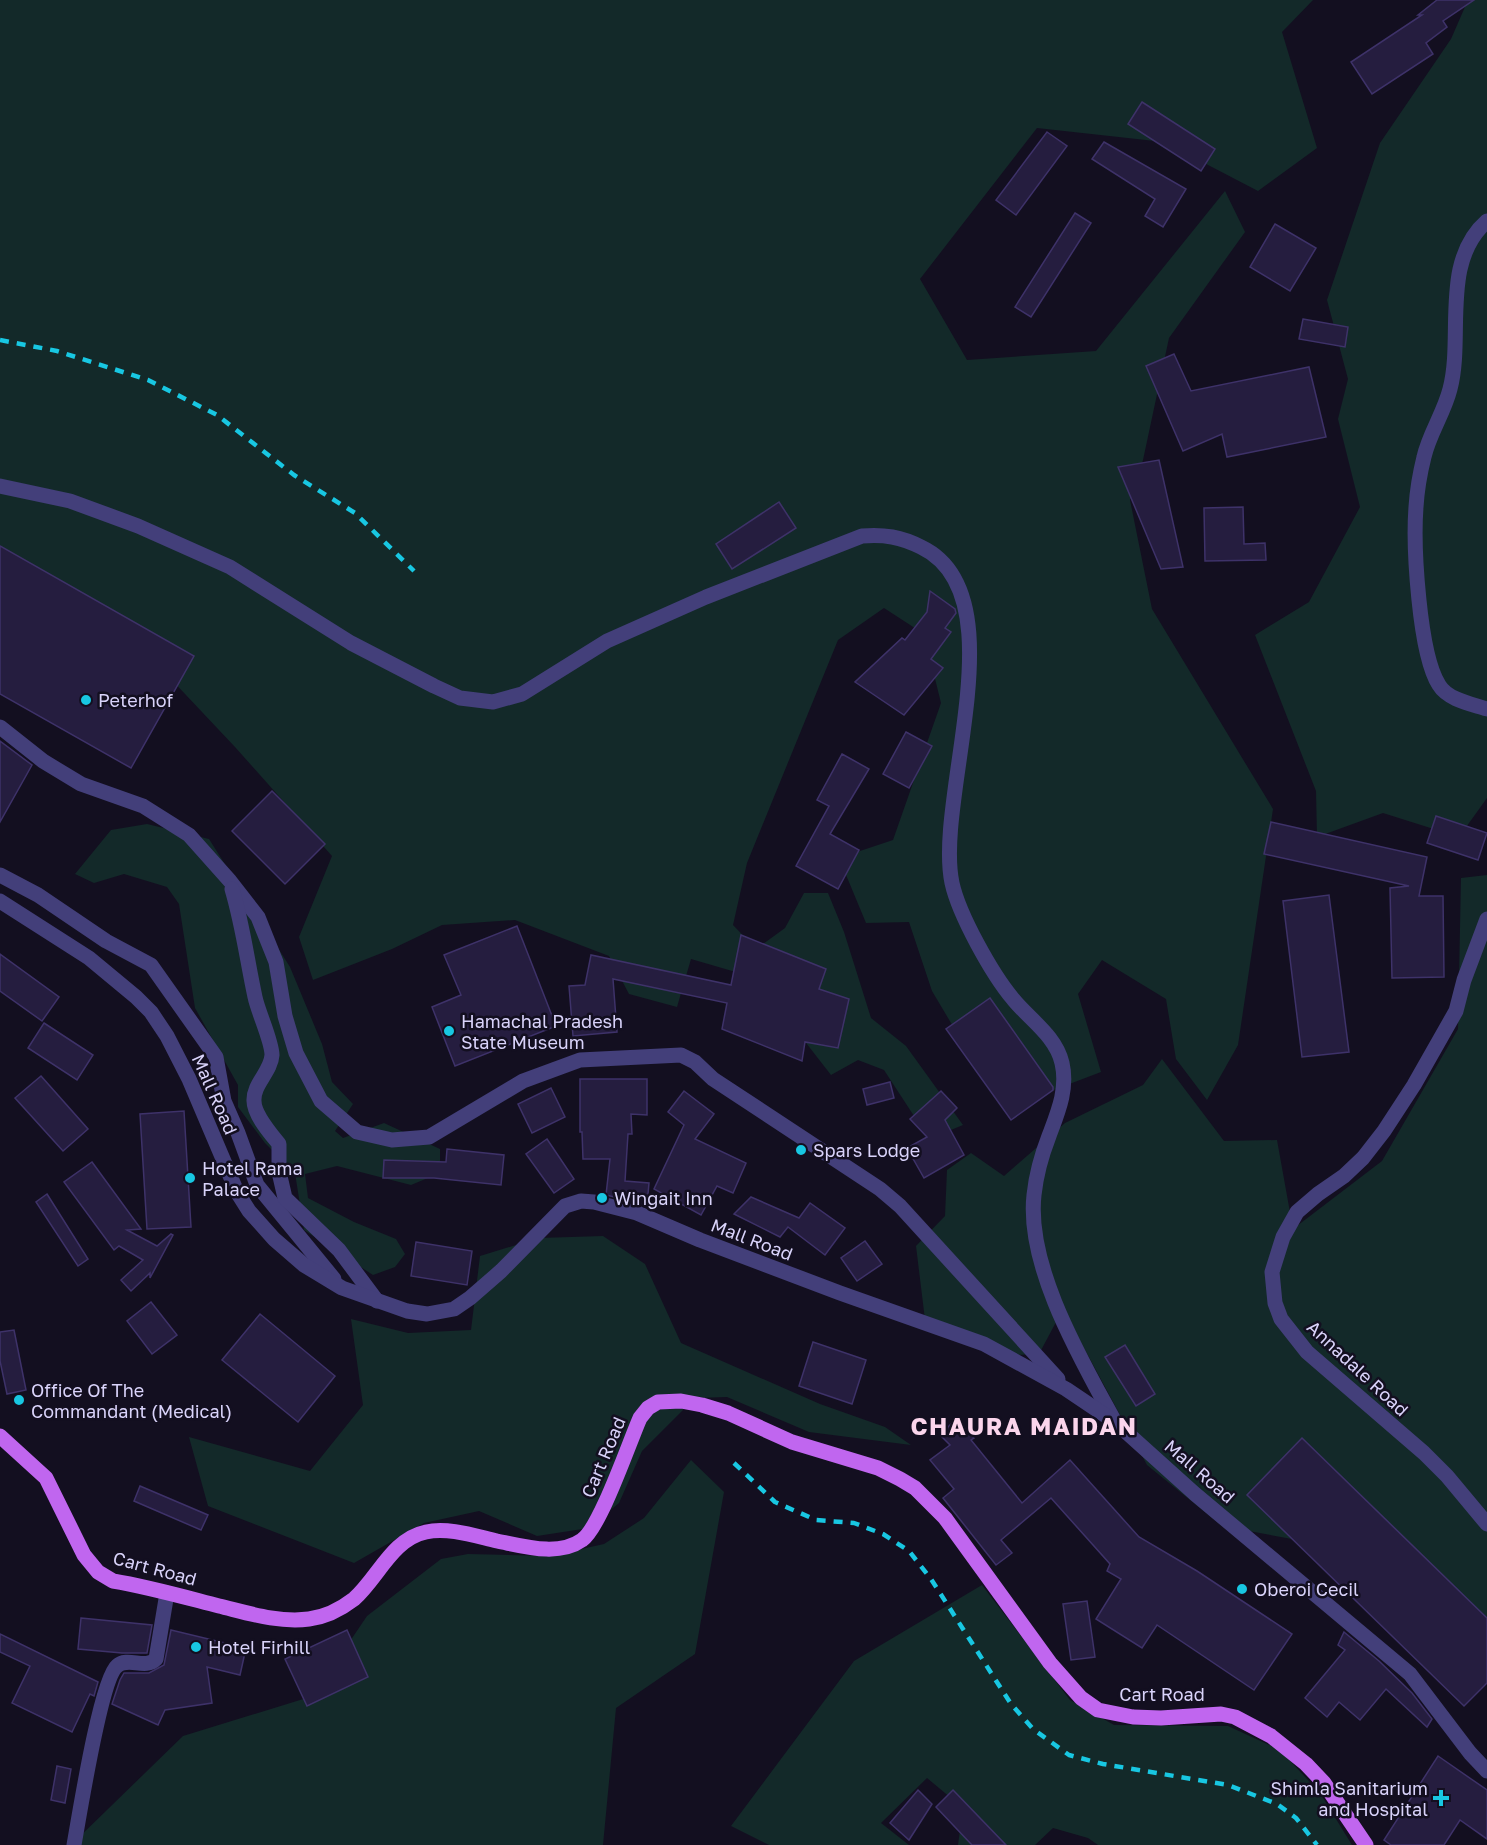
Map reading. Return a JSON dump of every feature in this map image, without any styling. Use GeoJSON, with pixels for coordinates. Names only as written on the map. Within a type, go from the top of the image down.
{"type":"FeatureCollection","features":[{"type":"Feature","properties":{"kind":"main road","name":"Cart Road"},"geometry":{"type":"LineString","coordinates":[[0,1436],[46,1478],[84,1555],[98,1572],[113,1581],[277,1619],[307,1619],[323,1616],[346,1604],[361,1591],[395,1551],[417,1534],[436,1531],[460,1533],[536,1548],[565,1547],[576,1544],[583,1540],[592,1529],[640,1418],[648,1408],[658,1402],[668,1401],[702,1405],[728,1413],[792,1442],[878,1468],[915,1488],[945,1518],[1050,1663],[1081,1698],[1098,1710],[1132,1717],[1161,1718],[1221,1714],[1235,1717],[1270,1736],[1306,1764],[1324,1783],[1366,1845]]}},
{"type":"Feature","properties":{"kind":"street"},"geometry":{"type":"LineString","coordinates":[[1487,221],[1466,249],[1455,295],[1455,340],[1450,389],[1424,456],[1416,507],[1417,573],[1429,667],[1440,688],[1456,699],[1487,709]]}},
{"type":"Feature","properties":{"kind":"street"},"geometry":{"type":"LineString","coordinates":[[0,486],[70,501],[138,526],[230,567],[351,643],[460,699],[493,702],[522,694],[607,641],[706,597],[862,536],[884,534],[907,540],[926,549],[944,562],[956,581],[967,613],[970,643],[958,778],[949,847],[949,865],[953,886],[960,906],[998,981],[1041,1029],[1061,1060],[1063,1093],[1034,1196],[1038,1254],[1077,1351],[1115,1422]]}},
{"type":"Feature","properties":{"kind":"street"},"geometry":{"type":"LineString","coordinates":[[0,727],[43,761],[81,784],[143,806],[189,835],[230,881],[258,917],[276,962],[285,1016],[296,1053],[321,1101],[357,1132],[392,1140],[429,1137],[523,1081],[580,1059],[667,1054],[685,1056],[713,1079],[880,1189],[900,1206],[1066,1389]]}},
{"type":"Feature","properties":{"kind":"street"},"geometry":{"type":"LineString","coordinates":[[0,875],[38,895],[106,941],[151,965],[216,1057],[224,1101],[257,1185],[342,1288]]}},
{"type":"Feature","properties":{"kind":"street"},"geometry":{"type":"LineString","coordinates":[[230,881],[243,927],[255,999],[272,1053],[269,1067],[258,1085],[254,1102],[265,1126],[279,1144],[279,1172],[285,1198],[339,1250],[377,1301]]}},
{"type":"Feature","properties":{"kind":"street","name":"Mall Road"},"geometry":{"type":"LineString","coordinates":[[0,902],[89,958],[151,1012],[167,1036],[189,1080],[237,1192],[249,1211],[274,1239],[304,1264],[342,1288],[417,1313],[444,1312],[454,1309],[501,1271],[566,1206],[581,1201],[594,1202],[637,1213],[700,1240],[840,1293],[984,1344],[1066,1389],[1115,1422],[1196,1494],[1410,1674],[1470,1753],[1487,1771]]}},
{"type":"Feature","properties":{"kind":"street","name":"Annadale Road"},"geometry":{"type":"LineString","coordinates":[[1487,919],[1464,980],[1456,1011],[1431,1057],[1398,1111],[1363,1158],[1344,1176],[1297,1212],[1283,1237],[1272,1272],[1272,1285],[1281,1319],[1307,1352],[1424,1453],[1447,1476],[1487,1524]]}},
{"type":"Feature","properties":{"kind":"street"},"geometry":{"type":"LineString","coordinates":[[74,1845],[104,1694],[117,1666],[123,1662],[148,1664],[156,1659],[167,1593]]}},
{"type":"Feature","properties":{"kind":"green space"},"geometry":{"type":"Polygon","coordinates":[[[0,0],[1313,0],[1282,32],[1317,148],[1258,191],[1164,142],[1037,128],[920,279],[967,360],[1096,351],[1225,191],[1245,232],[1169,338],[1143,460],[1130,500],[1152,609],[1273,809],[1238,1045],[1207,1100],[1176,1059],[1166,999],[1102,960],[1078,994],[1101,1072],[1030,1099],[970,1055],[932,991],[909,922],[866,923],[839,858],[893,840],[941,703],[924,634],[884,608],[838,640],[747,863],[733,925],[756,949],[785,928],[804,893],[828,893],[844,932],[871,1018],[906,1046],[963,1125],[929,1139],[884,1070],[858,1060],[831,1075],[803,1039],[770,982],[691,959],[677,1007],[629,994],[609,956],[515,920],[442,925],[392,949],[313,980],[299,937],[332,856],[235,747],[153,660],[0,595],[0,0]]]}},
{"type":"Feature","properties":{"kind":"green space"},"geometry":{"type":"Polygon","coordinates":[[[1468,0],[1487,0],[1487,798],[1459,837],[1383,813],[1317,837],[1316,791],[1255,635],[1309,602],[1360,507],[1338,419],[1348,379],[1327,300],[1380,143],[1451,39],[1468,0]]]}},
{"type":"Feature","properties":{"kind":"green space"},"geometry":{"type":"Polygon","coordinates":[[[147,824],[209,839],[290,967],[322,1044],[332,1082],[353,1104],[335,1131],[343,1138],[384,1123],[440,1149],[440,1173],[411,1185],[337,1166],[305,1174],[308,1198],[354,1222],[396,1239],[405,1254],[395,1267],[373,1275],[304,1230],[295,1173],[265,1143],[238,1107],[238,1085],[195,1008],[179,904],[167,887],[124,874],[94,883],[75,874],[111,830],[147,824]]]}},
{"type":"Feature","properties":{"kind":"green space"},"geometry":{"type":"Polygon","coordinates":[[[1487,875],[1487,1669],[1319,1544],[1222,1526],[1147,1465],[1063,1309],[1039,1354],[997,1356],[926,1328],[916,1246],[945,1216],[947,1170],[971,1153],[1004,1176],[1065,1123],[1143,1085],[1162,1059],[1224,1141],[1277,1140],[1293,1229],[1382,1161],[1458,1029],[1461,878],[1487,875]]]}},
{"type":"Feature","properties":{"kind":"green space"},"geometry":{"type":"Polygon","coordinates":[[[603,1236],[645,1264],[681,1343],[820,1404],[885,1427],[911,1445],[809,1432],[727,1397],[695,1398],[642,1451],[619,1503],[589,1528],[537,1536],[479,1511],[424,1523],[354,1563],[208,1506],[189,1437],[310,1471],[363,1405],[351,1319],[408,1333],[471,1330],[480,1256],[539,1238],[603,1236]]]}},
{"type":"Feature","properties":{"kind":"green space"},"geometry":{"type":"Polygon","coordinates":[[[691,1460],[724,1492],[695,1654],[616,1708],[603,1845],[71,1845],[183,1736],[313,1696],[367,1616],[441,1559],[468,1554],[550,1556],[604,1544],[644,1518],[691,1460]]]}},
{"type":"Feature","properties":{"kind":"green space"},"geometry":{"type":"Polygon","coordinates":[[[982,1585],[1070,1700],[1114,1725],[1228,1726],[1280,1750],[1320,1793],[1352,1845],[1098,1845],[1088,1838],[1053,1828],[1035,1845],[958,1845],[963,1808],[927,1778],[881,1823],[909,1845],[769,1845],[731,1826],[854,1661],[982,1585]]]}},
{"type":"Feature","properties":{"kind":"building"},"geometry":{"type":"Polygon","coordinates":[[[1437,0],[1474,0],[1443,21],[1447,27],[1426,43],[1433,54],[1372,94],[1351,62],[1422,15],[1418,15],[1437,0]]]}},
{"type":"Feature","properties":{"kind":"building"},"geometry":{"type":"Polygon","coordinates":[[[1142,102],[1215,149],[1201,171],[1128,124],[1142,102]]]}},
{"type":"Feature","properties":{"kind":"building"},"geometry":{"type":"Polygon","coordinates":[[[1047,132],[1067,146],[1016,215],[996,200],[1047,132]]]}},
{"type":"Feature","properties":{"kind":"building"},"geometry":{"type":"Polygon","coordinates":[[[1104,142],[1186,189],[1163,227],[1145,216],[1155,199],[1092,159],[1104,142]]]}},
{"type":"Feature","properties":{"kind":"building"},"geometry":{"type":"Polygon","coordinates":[[[1075,213],[1091,223],[1031,317],[1015,307],[1075,213]]]}},
{"type":"Feature","properties":{"kind":"building"},"geometry":{"type":"Polygon","coordinates":[[[1275,224],[1316,248],[1290,291],[1250,267],[1275,224]]]}},
{"type":"Feature","properties":{"kind":"building"},"geometry":{"type":"Polygon","coordinates":[[[1303,319],[1348,327],[1345,347],[1299,339],[1303,319]]]}},
{"type":"Feature","properties":{"kind":"building"},"geometry":{"type":"Polygon","coordinates":[[[1174,354],[1191,391],[1309,367],[1326,437],[1227,457],[1222,434],[1183,451],[1146,366],[1174,354]]]}},
{"type":"Feature","properties":{"kind":"building"},"geometry":{"type":"Polygon","coordinates":[[[1159,460],[1183,567],[1161,569],[1118,467],[1159,460]]]}},
{"type":"Feature","properties":{"kind":"building"},"geometry":{"type":"Polygon","coordinates":[[[779,502],[796,528],[732,569],[716,544],[779,502]]]}},
{"type":"Feature","properties":{"kind":"building"},"geometry":{"type":"Polygon","coordinates":[[[1243,507],[1244,544],[1265,543],[1266,560],[1205,561],[1204,508],[1243,507]]]}},
{"type":"Feature","properties":{"kind":"building"},"geometry":{"type":"Polygon","coordinates":[[[0,546],[194,656],[131,768],[0,694],[0,546]]]}},
{"type":"Feature","properties":{"kind":"building"},"geometry":{"type":"Polygon","coordinates":[[[930,591],[955,609],[956,613],[945,628],[951,632],[931,659],[943,668],[904,715],[855,682],[902,638],[905,640],[927,612],[930,591]]]}},
{"type":"Feature","properties":{"kind":"building"},"geometry":{"type":"Polygon","coordinates":[[[906,732],[932,746],[909,788],[883,774],[906,732]]]}},
{"type":"Feature","properties":{"kind":"building"},"geometry":{"type":"Polygon","coordinates":[[[0,741],[32,765],[0,822],[0,741]]]}},
{"type":"Feature","properties":{"kind":"building"},"geometry":{"type":"Polygon","coordinates":[[[842,754],[869,769],[830,834],[859,850],[838,889],[796,866],[829,806],[817,800],[842,754]]]}},
{"type":"Feature","properties":{"kind":"building"},"geometry":{"type":"Polygon","coordinates":[[[272,791],[325,844],[285,884],[232,831],[272,791]]]}},
{"type":"Feature","properties":{"kind":"building"},"geometry":{"type":"Polygon","coordinates":[[[1436,816],[1487,833],[1478,860],[1427,843],[1436,816]]]}},
{"type":"Feature","properties":{"kind":"building"},"geometry":{"type":"Polygon","coordinates":[[[1271,822],[1427,857],[1419,896],[1443,896],[1444,977],[1392,978],[1390,888],[1409,886],[1264,854],[1271,822]]]}},
{"type":"Feature","properties":{"kind":"building"},"geometry":{"type":"Polygon","coordinates":[[[1329,895],[1349,1052],[1302,1057],[1283,901],[1329,895]]]}},
{"type":"Feature","properties":{"kind":"building"},"geometry":{"type":"Polygon","coordinates":[[[517,926],[556,1026],[455,1066],[432,1007],[461,995],[444,955],[517,926]]]}},
{"type":"Feature","properties":{"kind":"building"},"geometry":{"type":"Polygon","coordinates":[[[741,935],[826,969],[819,989],[849,999],[838,1048],[805,1042],[802,1061],[722,1029],[727,1003],[613,979],[617,1032],[573,1036],[569,986],[585,985],[591,955],[731,985],[741,935]]]}},
{"type":"Feature","properties":{"kind":"building"},"geometry":{"type":"Polygon","coordinates":[[[0,954],[59,997],[42,1021],[0,991],[0,954]]]}},
{"type":"Feature","properties":{"kind":"building"},"geometry":{"type":"Polygon","coordinates":[[[990,998],[1053,1087],[1053,1090],[1011,1120],[946,1029],[990,998]]]}},
{"type":"Feature","properties":{"kind":"building"},"geometry":{"type":"Polygon","coordinates":[[[44,1023],[93,1055],[77,1080],[28,1048],[44,1023]]]}},
{"type":"Feature","properties":{"kind":"building"},"geometry":{"type":"Polygon","coordinates":[[[41,1076],[88,1129],[63,1151],[15,1098],[41,1076]]]}},
{"type":"Feature","properties":{"kind":"building"},"geometry":{"type":"Polygon","coordinates":[[[580,1079],[647,1079],[647,1115],[631,1114],[632,1134],[628,1134],[625,1181],[649,1183],[647,1205],[606,1195],[610,1159],[583,1159],[582,1132],[580,1132],[580,1079]]]}},
{"type":"Feature","properties":{"kind":"building"},"geometry":{"type":"Polygon","coordinates":[[[890,1082],[894,1098],[867,1105],[863,1089],[890,1082]]]}},
{"type":"Feature","properties":{"kind":"building"},"geometry":{"type":"Polygon","coordinates":[[[551,1088],[565,1117],[532,1133],[518,1104],[551,1088]]]}},
{"type":"Feature","properties":{"kind":"building"},"geometry":{"type":"Polygon","coordinates":[[[684,1091],[714,1114],[695,1139],[746,1163],[733,1193],[717,1186],[701,1215],[654,1189],[684,1125],[668,1112],[684,1091]]]}},
{"type":"Feature","properties":{"kind":"building"},"geometry":{"type":"Polygon","coordinates":[[[941,1091],[957,1108],[945,1120],[964,1155],[924,1178],[907,1148],[927,1137],[910,1119],[941,1091]]]}},
{"type":"Feature","properties":{"kind":"building"},"geometry":{"type":"Polygon","coordinates":[[[184,1111],[191,1227],[147,1229],[140,1114],[184,1111]]]}},
{"type":"Feature","properties":{"kind":"building"},"geometry":{"type":"Polygon","coordinates":[[[547,1139],[574,1179],[554,1193],[526,1154],[547,1139]]]}},
{"type":"Feature","properties":{"kind":"building"},"geometry":{"type":"Polygon","coordinates":[[[447,1149],[504,1155],[501,1185],[434,1178],[383,1178],[384,1160],[446,1162],[447,1149]]]}},
{"type":"Feature","properties":{"kind":"building"},"geometry":{"type":"Polygon","coordinates":[[[92,1162],[141,1229],[127,1230],[157,1246],[171,1234],[173,1235],[150,1278],[150,1273],[131,1291],[121,1280],[143,1260],[119,1246],[114,1250],[64,1182],[92,1162]]]}},
{"type":"Feature","properties":{"kind":"building"},"geometry":{"type":"Polygon","coordinates":[[[47,1194],[88,1259],[78,1266],[36,1202],[47,1194]]]}},
{"type":"Feature","properties":{"kind":"building"},"geometry":{"type":"Polygon","coordinates":[[[751,1197],[799,1218],[810,1203],[845,1228],[825,1255],[788,1227],[780,1237],[734,1214],[751,1197]]]}},
{"type":"Feature","properties":{"kind":"building"},"geometry":{"type":"Polygon","coordinates":[[[865,1241],[882,1264],[857,1281],[841,1258],[865,1241]]]}},
{"type":"Feature","properties":{"kind":"building"},"geometry":{"type":"Polygon","coordinates":[[[416,1242],[472,1251],[467,1285],[411,1276],[416,1242]]]}},
{"type":"Feature","properties":{"kind":"building"},"geometry":{"type":"Polygon","coordinates":[[[151,1302],[177,1335],[152,1354],[127,1321],[151,1302]]]}},
{"type":"Feature","properties":{"kind":"building"},"geometry":{"type":"Polygon","coordinates":[[[260,1314],[335,1376],[298,1422],[222,1360],[260,1314]]]}},
{"type":"Feature","properties":{"kind":"building"},"geometry":{"type":"Polygon","coordinates":[[[14,1330],[26,1390],[7,1394],[0,1361],[0,1332],[14,1330]]]}},
{"type":"Feature","properties":{"kind":"building"},"geometry":{"type":"Polygon","coordinates":[[[813,1342],[866,1360],[852,1404],[799,1386],[813,1342]]]}},
{"type":"Feature","properties":{"kind":"building"},"geometry":{"type":"Polygon","coordinates":[[[1125,1345],[1155,1394],[1136,1406],[1105,1357],[1125,1345]]]}},
{"type":"Feature","properties":{"kind":"building"},"geometry":{"type":"Polygon","coordinates":[[[956,1419],[974,1438],[971,1440],[1022,1503],[1070,1460],[1139,1537],[1197,1571],[1292,1634],[1254,1690],[1157,1625],[1142,1648],[1096,1619],[1121,1579],[1107,1571],[1110,1564],[1051,1498],[1001,1540],[1012,1553],[996,1565],[943,1498],[954,1489],[930,1460],[950,1445],[940,1435],[956,1419]]]}},
{"type":"Feature","properties":{"kind":"building"},"geometry":{"type":"Polygon","coordinates":[[[1302,1438],[1487,1618],[1487,1683],[1464,1706],[1247,1495],[1302,1438]]]}},
{"type":"Feature","properties":{"kind":"building"},"geometry":{"type":"Polygon","coordinates":[[[140,1486],[208,1515],[201,1530],[134,1501],[140,1486]]]}},
{"type":"Feature","properties":{"kind":"building"},"geometry":{"type":"Polygon","coordinates":[[[1087,1601],[1095,1657],[1071,1660],[1063,1604],[1087,1601]]]}},
{"type":"Feature","properties":{"kind":"building"},"geometry":{"type":"Polygon","coordinates":[[[81,1618],[152,1625],[147,1653],[78,1649],[81,1618]]]}},
{"type":"Feature","properties":{"kind":"building"},"geometry":{"type":"Polygon","coordinates":[[[171,1630],[246,1648],[240,1675],[207,1667],[212,1703],[165,1710],[158,1725],[112,1704],[124,1673],[149,1673],[164,1665],[171,1630]]]}},
{"type":"Feature","properties":{"kind":"building"},"geometry":{"type":"Polygon","coordinates":[[[347,1630],[368,1677],[307,1706],[285,1659],[347,1630]]]}},
{"type":"Feature","properties":{"kind":"building"},"geometry":{"type":"Polygon","coordinates":[[[1344,1632],[1412,1693],[1432,1719],[1427,1727],[1386,1689],[1360,1720],[1339,1702],[1327,1717],[1305,1698],[1345,1650],[1338,1645],[1344,1632]]]}},
{"type":"Feature","properties":{"kind":"building"},"geometry":{"type":"Polygon","coordinates":[[[0,1634],[98,1682],[94,1696],[90,1694],[72,1732],[12,1703],[30,1666],[0,1652],[0,1634]]]}},
{"type":"Feature","properties":{"kind":"building"},"geometry":{"type":"Polygon","coordinates":[[[1438,1756],[1487,1790],[1487,1839],[1460,1820],[1444,1845],[1391,1845],[1384,1840],[1438,1756]]]}},
{"type":"Feature","properties":{"kind":"building"},"geometry":{"type":"Polygon","coordinates":[[[57,1766],[71,1769],[65,1803],[51,1800],[57,1766]]]}},
{"type":"Feature","properties":{"kind":"building"},"geometry":{"type":"Polygon","coordinates":[[[918,1790],[932,1804],[909,1840],[890,1823],[918,1790]]]}},
{"type":"Feature","properties":{"kind":"building"},"geometry":{"type":"Polygon","coordinates":[[[953,1790],[1006,1845],[972,1845],[936,1807],[953,1790]]]}},
{"type":"Feature","properties":{"kind":"railway"},"geometry":{"type":"LineString","coordinates":[[0,340],[57,351],[148,380],[217,415],[294,475],[355,513],[414,571]]}},
{"type":"Feature","properties":{"kind":"railway"},"geometry":{"type":"LineString","coordinates":[[734,1463],[775,1502],[816,1520],[854,1523],[883,1534],[909,1551],[931,1579],[1011,1704],[1033,1729],[1069,1755],[1103,1764],[1228,1785],[1277,1804],[1296,1818],[1317,1845]]}},
{"type":"Feature","properties":{"kind":"place","name":"Peterhof"},"geometry":{"type":"Point","coordinates":[86,700]}},
{"type":"Feature","properties":{"kind":"place","name":"Hamachal Pradesh State Museum"},"geometry":{"type":"Point","coordinates":[449,1031]}},
{"type":"Feature","properties":{"kind":"place","name":"Spars Lodge"},"geometry":{"type":"Point","coordinates":[801,1150]}},
{"type":"Feature","properties":{"kind":"place","name":"Hotel Rama Palace"},"geometry":{"type":"Point","coordinates":[190,1178]}},
{"type":"Feature","properties":{"kind":"place","name":"Wingait Inn"},"geometry":{"type":"Point","coordinates":[602,1198]}},
{"type":"Feature","properties":{"kind":"place","name":"Office Of The Commandant (Medical)"},"geometry":{"type":"Point","coordinates":[19,1400]}},
{"type":"Feature","properties":{"kind":"place","name":"Oberoi Cecil"},"geometry":{"type":"Point","coordinates":[1242,1589]}},
{"type":"Feature","properties":{"kind":"place","name":"Hotel Firhill"},"geometry":{"type":"Point","coordinates":[196,1647]}},
{"type":"Feature","properties":{"kind":"place","name":"Shimla Sanitarium and Hospital"},"geometry":{"type":"Point","coordinates":[1441,1798]}},
{"type":"Feature","properties":{"kind":"district","name":"CHAURA MAIDAN"},"geometry":{"type":"Point","coordinates":[1024,1425]}}]}
